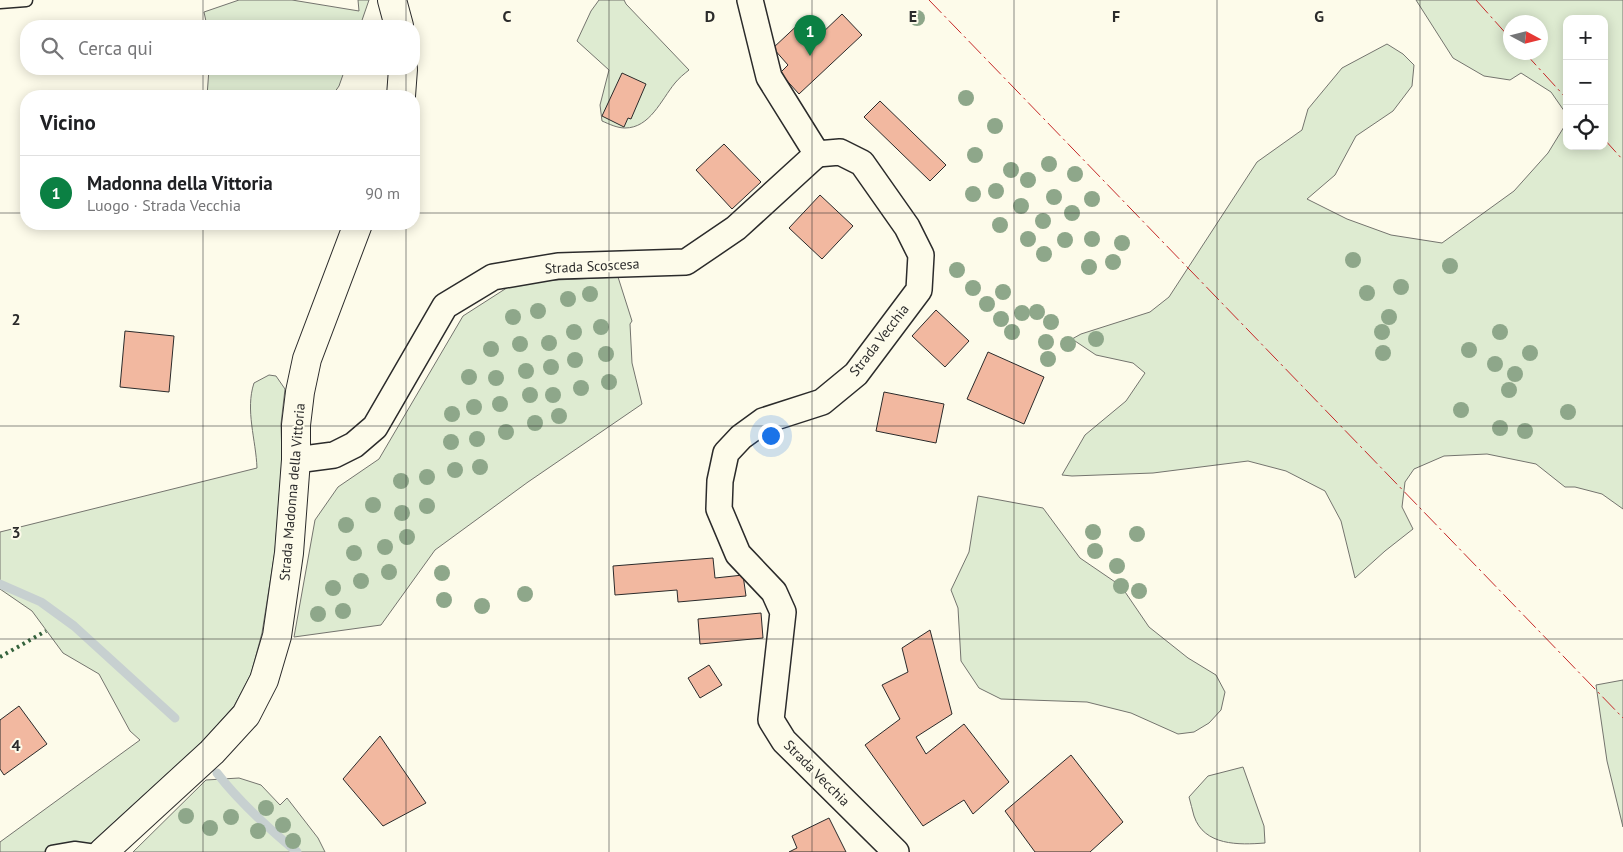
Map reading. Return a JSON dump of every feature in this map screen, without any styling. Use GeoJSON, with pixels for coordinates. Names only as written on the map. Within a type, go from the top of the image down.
{"type":"FeatureCollection","features":[{"type":"Feature","properties":{"kind":"street"},"geometry":{"type":"LineString","coordinates":[[392,0],[397,20]]}},
{"type":"Feature","properties":{"kind":"street"},"geometry":{"type":"LineString","coordinates":[[750,0],[769,77],[818,154]]}},
{"type":"Feature","properties":{"kind":"street"},"geometry":{"type":"LineString","coordinates":[[401,90],[403,75]]}},
{"type":"Feature","properties":{"kind":"street","name":"Strada Vecchia"},"geometry":{"type":"LineString","coordinates":[[818,154],[840,152],[862,163],[907,227],[921,255],[918,290],[856,374],[822,402],[763,421],[741,437],[726,453],[720,481],[719,509],[738,554],[774,592],[783,612],[771,720],[784,741],[896,852]]}},
{"type":"Feature","properties":{"kind":"street","name":"Strada Scoscesa"},"geometry":{"type":"LineString","coordinates":[[296,460],[334,455],[354,446],[375,427],[445,306],[493,276],[558,266],[686,262],[736,228],[818,154]]}},
{"type":"Feature","properties":{"kind":"street","name":"Strada Madonna della Vittoria"},"geometry":{"type":"LineString","coordinates":[[103,852],[212,752],[246,714],[264,680],[277,636],[289,553],[298,408],[307,359],[356,230]]}},
{"type":"Feature","properties":{"kind":"lane"},"geometry":{"type":"LineString","coordinates":[[0,2],[26,0]]}},
{"type":"Feature","properties":{"kind":"lane"},"geometry":{"type":"LineString","coordinates":[[52,852],[75,848],[103,852]]}},
{"type":"Feature","properties":{"kind":"green space"},"geometry":{"type":"Polygon","coordinates":[[[239,0],[292,0],[359,11],[358,0],[369,0],[362,20],[206,20],[204,12],[239,0]]]}},
{"type":"Feature","properties":{"kind":"green space"},"geometry":{"type":"Polygon","coordinates":[[[599,0],[624,0],[689,70],[677,81],[654,112],[634,127],[613,126],[602,121],[600,105],[609,70],[577,41],[591,11],[599,0]]]}},
{"type":"Feature","properties":{"kind":"green space"},"geometry":{"type":"Polygon","coordinates":[[[1416,0],[1623,0],[1623,509],[1602,494],[1575,487],[1565,487],[1536,464],[1487,454],[1444,456],[1414,469],[1405,482],[1402,507],[1413,529],[1355,578],[1341,521],[1325,491],[1286,471],[1248,461],[1153,473],[1062,475],[1085,435],[1126,401],[1145,373],[1133,363],[1096,355],[1072,339],[1081,334],[1150,312],[1169,297],[1257,162],[1302,130],[1308,109],[1342,68],[1387,44],[1403,54],[1414,65],[1412,86],[1393,111],[1356,136],[1335,175],[1307,199],[1347,219],[1391,235],[1442,243],[1514,191],[1548,153],[1563,129],[1563,150],[1608,150],[1608,15],[1563,15],[1563,109],[1551,92],[1521,73],[1510,80],[1484,76],[1453,58],[1416,0]]]}},
{"type":"Feature","properties":{"kind":"green space"},"geometry":{"type":"Polygon","coordinates":[[[209,75],[343,75],[336,90],[207,90],[209,75]]]}},
{"type":"Feature","properties":{"kind":"green space"},"geometry":{"type":"Polygon","coordinates":[[[618,277],[632,321],[630,324],[632,363],[642,404],[528,482],[435,550],[381,625],[294,637],[315,520],[338,487],[379,459],[463,316],[516,282],[618,277]]]}},
{"type":"Feature","properties":{"kind":"green space"},"geometry":{"type":"Polygon","coordinates":[[[269,375],[276,376],[285,389],[281,424],[282,460],[275,551],[262,633],[251,674],[234,706],[202,742],[81,852],[0,852],[0,842],[140,740],[130,731],[99,674],[63,653],[32,611],[0,589],[0,532],[257,468],[251,414],[252,393],[254,383],[269,375]]]}},
{"type":"Feature","properties":{"kind":"green space"},"geometry":{"type":"Polygon","coordinates":[[[978,496],[1043,508],[1080,558],[1121,586],[1149,627],[1188,658],[1216,675],[1225,692],[1221,710],[1209,723],[1194,732],[1178,734],[1131,713],[1087,702],[1001,699],[979,688],[961,661],[958,608],[951,590],[969,552],[978,496]]]}},
{"type":"Feature","properties":{"kind":"green space"},"geometry":{"type":"Polygon","coordinates":[[[1623,680],[1623,827],[1607,761],[1596,685],[1623,680]]]}},
{"type":"Feature","properties":{"kind":"green space"},"geometry":{"type":"Polygon","coordinates":[[[1243,767],[1264,826],[1265,843],[1244,844],[1224,842],[1214,838],[1199,826],[1193,814],[1189,797],[1208,776],[1243,767]]]}},
{"type":"Feature","properties":{"kind":"green space"},"geometry":{"type":"Polygon","coordinates":[[[239,778],[261,785],[280,805],[287,798],[318,838],[325,852],[133,852],[206,780],[239,778]]]}},
{"type":"Feature","properties":{"kind":"building"},"geometry":{"type":"Polygon","coordinates":[[[842,14],[862,35],[799,94],[780,73],[788,65],[773,48],[803,20],[819,36],[842,14]]]}},
{"type":"Feature","properties":{"kind":"building"},"geometry":{"type":"Polygon","coordinates":[[[622,73],[646,84],[631,119],[628,118],[624,127],[602,116],[622,73]]]}},
{"type":"Feature","properties":{"kind":"building"},"geometry":{"type":"Polygon","coordinates":[[[880,101],[946,165],[930,181],[864,117],[880,101]]]}},
{"type":"Feature","properties":{"kind":"building"},"geometry":{"type":"Polygon","coordinates":[[[724,144],[761,182],[732,209],[696,170],[724,144]]]}},
{"type":"Feature","properties":{"kind":"building"},"geometry":{"type":"Polygon","coordinates":[[[820,195],[853,226],[822,259],[789,228],[820,195]]]}},
{"type":"Feature","properties":{"kind":"building"},"geometry":{"type":"Polygon","coordinates":[[[936,310],[969,341],[945,367],[912,336],[936,310]]]}},
{"type":"Feature","properties":{"kind":"building"},"geometry":{"type":"Polygon","coordinates":[[[125,331],[174,336],[169,392],[120,387],[125,331]]]}},
{"type":"Feature","properties":{"kind":"building"},"geometry":{"type":"Polygon","coordinates":[[[988,352],[1044,377],[1024,424],[967,399],[988,352]]]}},
{"type":"Feature","properties":{"kind":"building"},"geometry":{"type":"Polygon","coordinates":[[[884,392],[944,404],[936,443],[876,431],[884,392]]]}},
{"type":"Feature","properties":{"kind":"building"},"geometry":{"type":"Polygon","coordinates":[[[713,558],[715,578],[743,575],[746,596],[678,602],[677,590],[615,595],[613,566],[713,558]]]}},
{"type":"Feature","properties":{"kind":"building"},"geometry":{"type":"Polygon","coordinates":[[[761,613],[763,638],[700,644],[698,619],[761,613]]]}},
{"type":"Feature","properties":{"kind":"building"},"geometry":{"type":"Polygon","coordinates":[[[930,630],[952,714],[916,737],[926,754],[964,724],[1009,782],[973,814],[964,800],[923,826],[865,745],[900,719],[882,685],[908,672],[902,648],[930,630]]]}},
{"type":"Feature","properties":{"kind":"building"},"geometry":{"type":"Polygon","coordinates":[[[709,665],[722,685],[700,698],[688,678],[709,665]]]}},
{"type":"Feature","properties":{"kind":"building"},"geometry":{"type":"Polygon","coordinates":[[[19,706],[47,744],[4,775],[0,769],[0,720],[19,706]]]}},
{"type":"Feature","properties":{"kind":"building"},"geometry":{"type":"Polygon","coordinates":[[[380,736],[426,803],[383,826],[343,779],[380,736]]]}},
{"type":"Feature","properties":{"kind":"building"},"geometry":{"type":"Polygon","coordinates":[[[1071,755],[1123,822],[1090,852],[1035,852],[1005,811],[1071,755]]]}},
{"type":"Feature","properties":{"kind":"building"},"geometry":{"type":"Polygon","coordinates":[[[829,818],[846,852],[789,852],[797,848],[792,836],[829,818]]]}},
{"type":"Feature","properties":{"kind":"waterway"},"geometry":{"type":"LineString","coordinates":[[0,584],[41,602],[74,626],[175,718]]}},
{"type":"Feature","properties":{"kind":"waterway"},"geometry":{"type":"LineString","coordinates":[[217,773],[255,815],[297,852]]}},
{"type":"Feature","properties":{"kind":"hedge"},"geometry":{"type":"LineString","coordinates":[[0,657],[46,631]]}},
{"type":"Feature","properties":{"kind":"power"},"geometry":{"type":"LineString","coordinates":[[929,0],[1623,718]]}},
{"type":"Feature","properties":{"kind":"power"},"geometry":{"type":"LineString","coordinates":[[1476,0],[1503,30]]}},
{"type":"Feature","properties":{"kind":"power"},"geometry":{"type":"LineString","coordinates":[[1531,60],[1563,95]]}},
{"type":"Feature","properties":{"kind":"power"},"geometry":{"type":"LineString","coordinates":[[1608,143],[1623,160]]}},
{"type":"Feature","properties":{"kind":"place","name":"Madonna della Vittoria"},"geometry":{"type":"Point","coordinates":[810,56]}}]}
